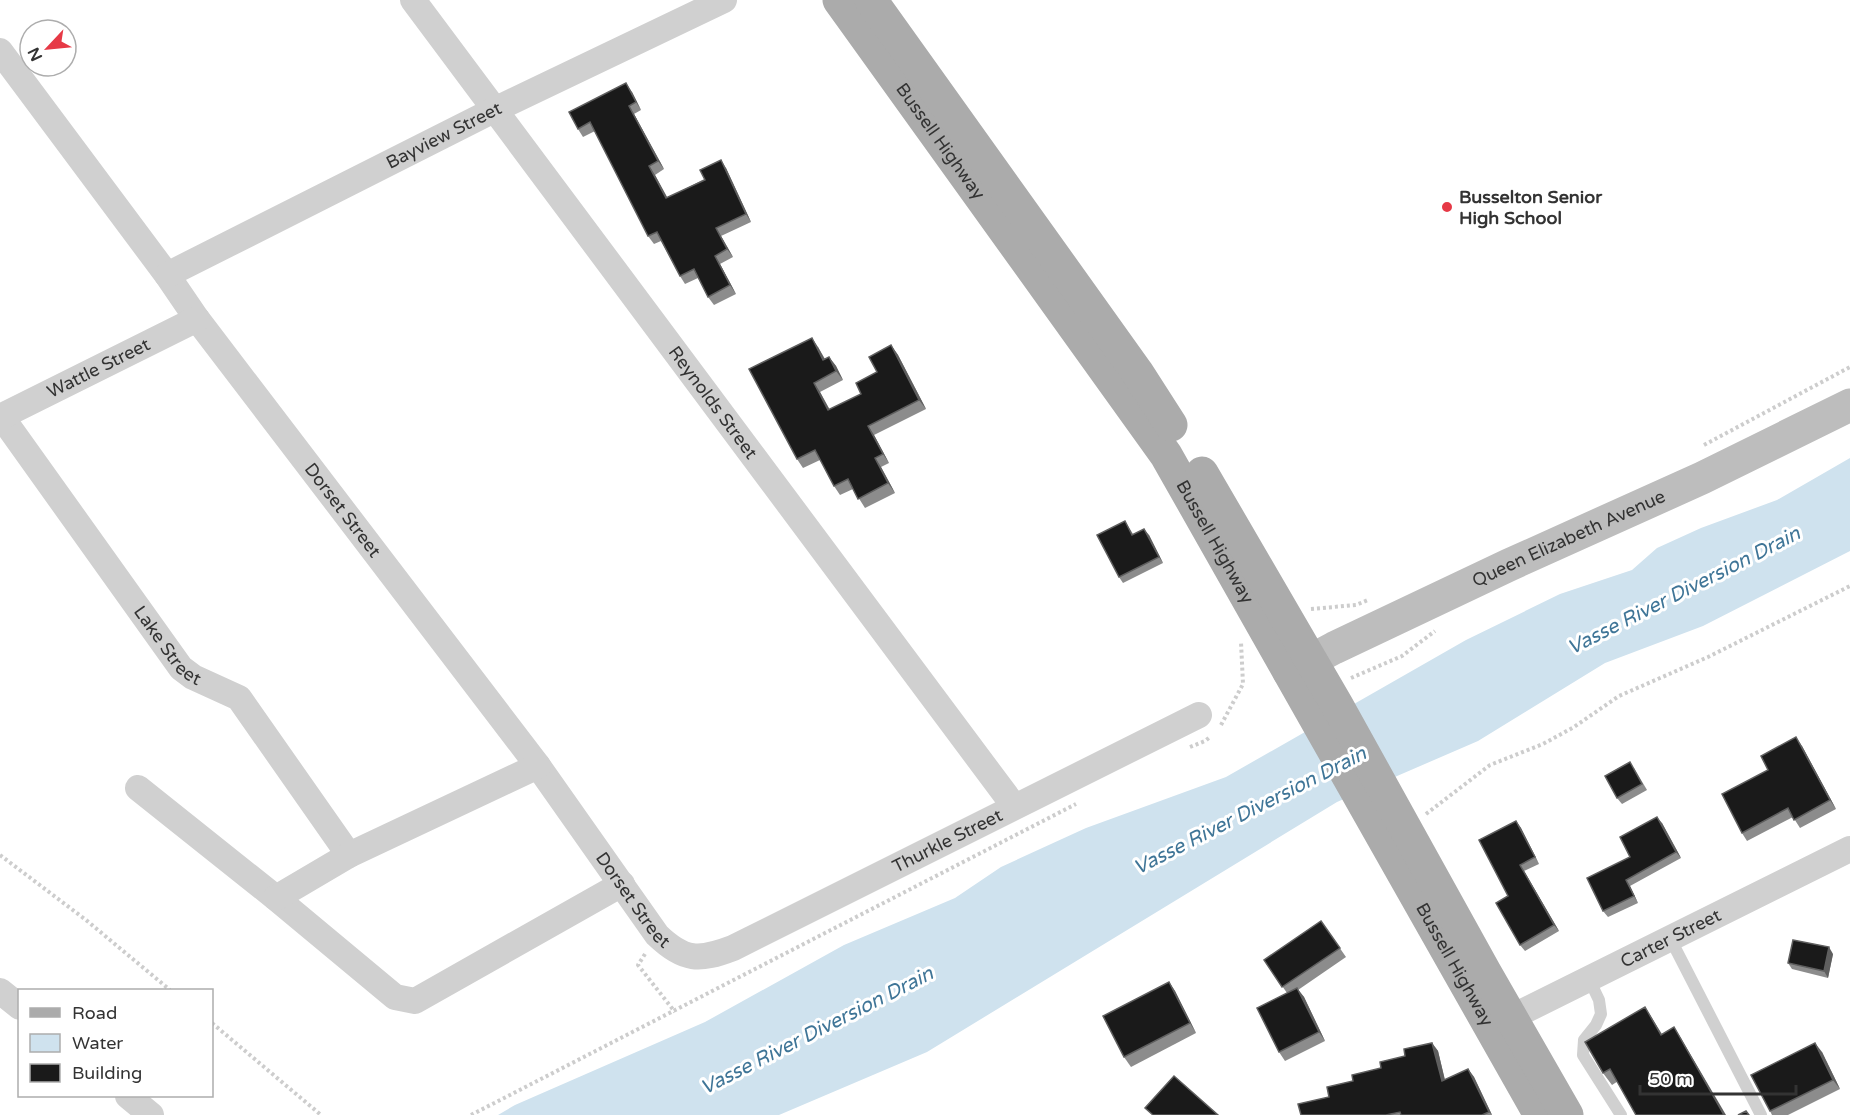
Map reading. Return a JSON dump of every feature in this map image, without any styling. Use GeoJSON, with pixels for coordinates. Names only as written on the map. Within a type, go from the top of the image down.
{"type":"FeatureCollection","features":[{"type":"Feature","properties":{"kind":"main road","name":"Bussell Highway"},"geometry":{"type":"LineString","coordinates":[[839,0],[1166,455],[1300,666],[1326,711],[1394,813],[1501,1023],[1540,1115]]}},
{"type":"Feature","properties":{"kind":"main road","name":"Bussell Highway"},"geometry":{"type":"LineString","coordinates":[[870,0],[1137,372],[1202,473],[1277,604],[1300,666]]}},
{"type":"Feature","properties":{"kind":"main road","name":"Bussell Highway"},"geometry":{"type":"LineString","coordinates":[[1501,1023],[1567,1115]]}},
{"type":"Feature","properties":{"kind":"street","name":"Reynolds Street"},"geometry":{"type":"LineString","coordinates":[[412,0],[1014,806]]}},
{"type":"Feature","properties":{"kind":"street","name":"Bayview Street"},"geometry":{"type":"LineString","coordinates":[[167,275],[494,110],[724,0]]}},
{"type":"Feature","properties":{"kind":"street","name":"Dorset Street"},"geometry":{"type":"LineString","coordinates":[[0,51],[167,275],[197,319],[538,766],[657,935],[678,951],[694,958]]}},
{"type":"Feature","properties":{"kind":"street","name":"Wattle Street"},"geometry":{"type":"LineString","coordinates":[[1,417],[197,319]]}},
{"type":"Feature","properties":{"kind":"street","name":"Queen Elizabeth Avenue"},"geometry":{"type":"LineString","coordinates":[[1300,666],[1499,570],[1702,478],[1850,405]]}},
{"type":"Feature","properties":{"kind":"street","name":"Lake Street"},"geometry":{"type":"LineString","coordinates":[[1,417],[181,668],[192,677],[239,698],[349,855]]}},
{"type":"Feature","properties":{"kind":"street","name":"Thurkle Street"},"geometry":{"type":"LineString","coordinates":[[694,958],[706,957],[733,948],[1199,715]]}},
{"type":"Feature","properties":{"kind":"street"},"geometry":{"type":"LineString","coordinates":[[276,898],[349,855],[538,766]]}},
{"type":"Feature","properties":{"kind":"street"},"geometry":{"type":"LineString","coordinates":[[138,788],[395,997],[415,1001],[622,884]]}},
{"type":"Feature","properties":{"kind":"street","name":"Carter Street"},"geometry":{"type":"LineString","coordinates":[[1501,1023],[1849,851]]}},
{"type":"Feature","properties":{"kind":"street"},"geometry":{"type":"LineString","coordinates":[[0,991],[18,1005]]}},
{"type":"Feature","properties":{"kind":"street"},"geometry":{"type":"LineString","coordinates":[[130,1097],[151,1115]]}},
{"type":"Feature","properties":{"kind":"lane"},"geometry":{"type":"LineString","coordinates":[[1670,938],[1761,1115]]}},
{"type":"Feature","properties":{"kind":"lane"},"geometry":{"type":"LineString","coordinates":[[1589,979],[1599,1000],[1601,1014],[1596,1026],[1584,1040],[1583,1055],[1621,1115]]}},
{"type":"Feature","properties":{"kind":"path"},"geometry":{"type":"LineString","coordinates":[[1704,445],[1850,367]]}},
{"type":"Feature","properties":{"kind":"path"},"geometry":{"type":"LineString","coordinates":[[1394,813],[1490,765],[1544,744],[1575,727],[1619,696],[1708,657],[1850,586]]}},
{"type":"Feature","properties":{"kind":"path"},"geometry":{"type":"LineString","coordinates":[[1277,604],[1292,597],[1312,610],[1356,605],[1374,598]]}},
{"type":"Feature","properties":{"kind":"path"},"geometry":{"type":"LineString","coordinates":[[0,855],[86,920],[169,989]]}},
{"type":"Feature","properties":{"kind":"path"},"geometry":{"type":"LineString","coordinates":[[657,935],[638,964],[675,1012]]}},
{"type":"Feature","properties":{"kind":"path"},"geometry":{"type":"LineString","coordinates":[[213,1024],[321,1115]]}},
{"type":"Feature","properties":{"kind":"water","name":"Vasse River Diversion Drain"},"geometry":{"type":"Polygon","coordinates":[[[1850,458],[1850,551],[1703,626],[1605,663],[1478,741],[1337,802],[927,1052],[779,1115],[498,1115],[515,1105],[705,1022],[844,945],[955,898],[1001,867],[1086,828],[1226,777],[1466,640],[1560,594],[1632,570],[1657,548],[1701,528],[1777,500],[1850,458]]]}},
{"type":"Feature","properties":{"kind":"building"},"geometry":{"type":"Polygon","coordinates":[[[626,83],[636,102],[629,106],[658,161],[649,166],[666,198],[705,180],[700,170],[721,160],[746,214],[716,228],[727,249],[715,256],[730,285],[708,297],[694,269],[680,276],[657,232],[648,236],[590,122],[578,129],[569,112],[626,83]]]}},
{"type":"Feature","properties":{"kind":"building"},"geometry":{"type":"Polygon","coordinates":[[[812,338],[823,360],[829,357],[836,371],[814,383],[828,410],[861,394],[856,383],[877,372],[869,357],[891,345],[919,400],[868,426],[883,454],[875,458],[888,483],[858,499],[848,479],[834,486],[815,450],[797,459],[749,369],[812,338]]]}},
{"type":"Feature","properties":{"kind":"building"},"geometry":{"type":"Polygon","coordinates":[[[1125,521],[1132,535],[1144,529],[1159,557],[1119,577],[1097,535],[1125,521]]]}},
{"type":"Feature","properties":{"kind":"building"},"geometry":{"type":"Polygon","coordinates":[[[1796,737],[1830,800],[1794,820],[1788,808],[1742,833],[1722,794],[1768,770],[1761,756],[1796,737]]]}},
{"type":"Feature","properties":{"kind":"building"},"geometry":{"type":"Polygon","coordinates":[[[1630,762],[1642,784],[1617,798],[1605,776],[1630,762]]]}},
{"type":"Feature","properties":{"kind":"building"},"geometry":{"type":"Polygon","coordinates":[[[1657,817],[1676,852],[1626,880],[1634,896],[1603,911],[1587,878],[1630,857],[1620,837],[1657,817]]]}},
{"type":"Feature","properties":{"kind":"building"},"geometry":{"type":"Polygon","coordinates":[[[1516,821],[1535,857],[1520,865],[1554,925],[1520,945],[1496,903],[1508,896],[1479,840],[1516,821]]]}},
{"type":"Feature","properties":{"kind":"building"},"geometry":{"type":"Polygon","coordinates":[[[1321,921],[1340,948],[1282,987],[1264,960],[1321,921]]]}},
{"type":"Feature","properties":{"kind":"building"},"geometry":{"type":"Polygon","coordinates":[[[1793,940],[1829,947],[1824,971],[1788,963],[1793,940]]]}},
{"type":"Feature","properties":{"kind":"building"},"geometry":{"type":"Polygon","coordinates":[[[1169,982],[1190,1023],[1124,1057],[1103,1016],[1169,982]]]}},
{"type":"Feature","properties":{"kind":"building"},"geometry":{"type":"Polygon","coordinates":[[[1297,988],[1319,1032],[1279,1052],[1257,1008],[1297,988]]]}},
{"type":"Feature","properties":{"kind":"building"},"geometry":{"type":"Polygon","coordinates":[[[1645,1007],[1661,1035],[1674,1027],[1724,1115],[1636,1115],[1610,1069],[1603,1073],[1585,1042],[1645,1007]]]}},
{"type":"Feature","properties":{"kind":"building"},"geometry":{"type":"Polygon","coordinates":[[[1432,1043],[1442,1081],[1468,1069],[1489,1112],[1482,1115],[1401,1115],[1400,1112],[1386,1115],[1301,1115],[1298,1104],[1329,1097],[1327,1087],[1353,1081],[1352,1075],[1381,1068],[1380,1062],[1405,1056],[1404,1049],[1432,1043]]]}},
{"type":"Feature","properties":{"kind":"building"},"geometry":{"type":"Polygon","coordinates":[[[1815,1043],[1833,1080],[1770,1111],[1751,1075],[1815,1043]]]}},
{"type":"Feature","properties":{"kind":"building"},"geometry":{"type":"Polygon","coordinates":[[[1174,1076],[1218,1115],[1153,1115],[1145,1108],[1174,1076]]]}},
{"type":"Feature","properties":{"kind":"place","name":"Busselton Senior High School"},"geometry":{"type":"Point","coordinates":[1447,207]}}]}
